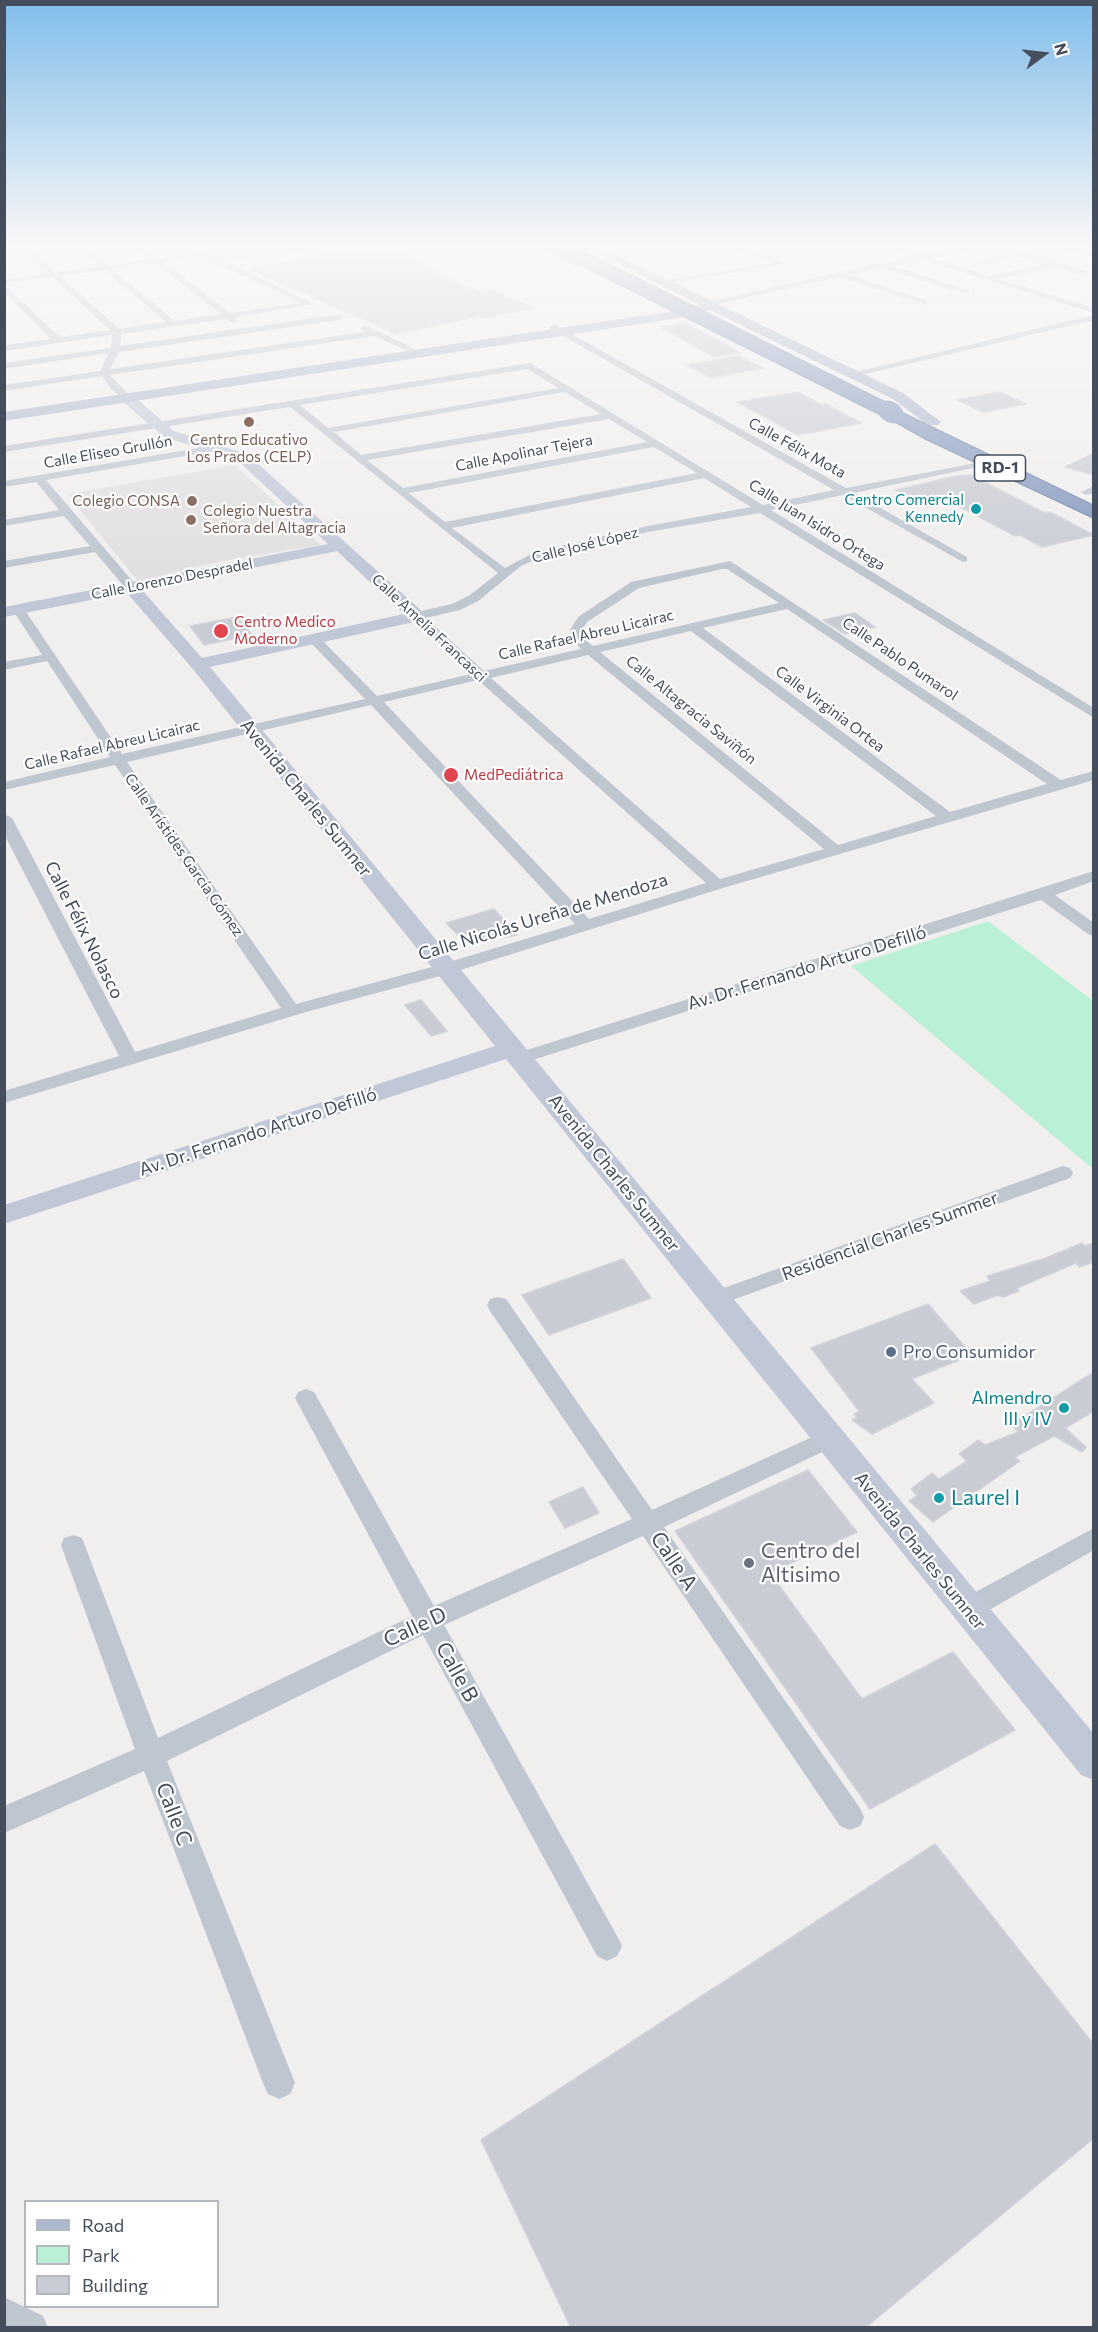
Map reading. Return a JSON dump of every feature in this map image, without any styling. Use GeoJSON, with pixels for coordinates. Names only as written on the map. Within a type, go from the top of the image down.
{"type":"FeatureCollection","features":[{"type":"Feature","properties":{"kind":"highway","name":"RD-1"},"geometry":{"type":"LineString","coordinates":[[773,352],[904,416],[933,422],[969,436],[1091,492]]}},
{"type":"Feature","properties":{"kind":"highway","name":"RD-1"},"geometry":{"type":"LineString","coordinates":[[779,352],[904,416],[987,462],[1094,513]]}},
{"type":"Feature","properties":{"kind":"main road"},"geometry":{"type":"LineString","coordinates":[[4,417],[394,352]]}},
{"type":"Feature","properties":{"kind":"main road"},"geometry":{"type":"LineString","coordinates":[[4,411],[125,396],[410,352]]}},
{"type":"Feature","properties":{"kind":"main road","name":"RD-1"},"geometry":{"type":"LineString","coordinates":[[755,352],[875,412],[904,416]]}},
{"type":"Feature","properties":{"kind":"main road"},"geometry":{"type":"LineString","coordinates":[[807,352],[898,396],[933,422]]}},
{"type":"Feature","properties":{"kind":"street"},"geometry":{"type":"LineString","coordinates":[[4,366],[102,352]]}},
{"type":"Feature","properties":{"kind":"street"},"geometry":{"type":"LineString","coordinates":[[104,373],[114,352]]}},
{"type":"Feature","properties":{"kind":"street"},"geometry":{"type":"LineString","coordinates":[[4,388],[247,352]]}},
{"type":"Feature","properties":{"kind":"street","name":"Calle Félix Mota"},"geometry":{"type":"LineString","coordinates":[[597,352],[963,559]]}},
{"type":"Feature","properties":{"kind":"street"},"geometry":{"type":"LineString","coordinates":[[853,374],[947,352]]}},
{"type":"Feature","properties":{"kind":"street","name":"Calle Juan Isidro Ortega"},"geometry":{"type":"LineString","coordinates":[[291,403],[530,366],[1094,714]]}},
{"type":"Feature","properties":{"kind":"street"},"geometry":{"type":"LineString","coordinates":[[104,373],[125,396]]}},
{"type":"Feature","properties":{"kind":"street"},"geometry":{"type":"LineString","coordinates":[[325,431],[566,389]]}},
{"type":"Feature","properties":{"kind":"street","name":"Calle Amelia Francasci"},"geometry":{"type":"LineString","coordinates":[[125,396],[158,424],[179,438],[242,457],[481,676],[717,885]]}},
{"type":"Feature","properties":{"kind":"street"},"geometry":{"type":"LineString","coordinates":[[4,449],[291,403],[400,492],[506,574]]}},
{"type":"Feature","properties":{"kind":"street"},"geometry":{"type":"LineString","coordinates":[[359,458],[609,416]]}},
{"type":"Feature","properties":{"kind":"street","name":"Calle Apolinar Tejera"},"geometry":{"type":"LineString","coordinates":[[400,492],[654,444]]}},
{"type":"Feature","properties":{"kind":"street","name":"Calle Eliseo Grullón"},"geometry":{"type":"LineString","coordinates":[[4,484],[216,448]]}},
{"type":"Feature","properties":{"kind":"street","name":"Calle José López"},"geometry":{"type":"LineString","coordinates":[[198,664],[456,607],[474,598],[517,564],[536,555],[580,544],[987,462]]}},
{"type":"Feature","properties":{"kind":"street"},"geometry":{"type":"LineString","coordinates":[[443,526],[704,475]]}},
{"type":"Feature","properties":{"kind":"street"},"geometry":{"type":"LineString","coordinates":[[39,478],[131,587]]}},
{"type":"Feature","properties":{"kind":"street"},"geometry":{"type":"LineString","coordinates":[[4,523],[66,512]]}},
{"type":"Feature","properties":{"kind":"street","name":"Calle Lorenzo Despradel"},"geometry":{"type":"LineString","coordinates":[[11,610],[340,546]]}},
{"type":"Feature","properties":{"kind":"street"},"geometry":{"type":"LineString","coordinates":[[4,565],[97,549]]}},
{"type":"Feature","properties":{"kind":"street","name":"Calle Pablo Pumarol"},"geometry":{"type":"LineString","coordinates":[[722,565],[730,566],[1058,785]]}},
{"type":"Feature","properties":{"kind":"street","name":"Calle Altagracia Saviñón"},"geometry":{"type":"LineString","coordinates":[[722,565],[646,581],[627,588],[582,620],[578,625],[576,637],[835,850]]}},
{"type":"Feature","properties":{"kind":"street","name":"Avenida Charles Sumner"},"geometry":{"type":"LineString","coordinates":[[131,587],[198,664],[1094,1763]]}},
{"type":"Feature","properties":{"kind":"street","name":"Calle Rafael Abreu Licairac"},"geometry":{"type":"LineString","coordinates":[[4,786],[789,605]]}},
{"type":"Feature","properties":{"kind":"street","name":"Calle Arístides García Gómez"},"geometry":{"type":"LineString","coordinates":[[11,610],[49,657],[292,1011]]}},
{"type":"Feature","properties":{"kind":"street","name":"Calle Virginia Ortea"},"geometry":{"type":"LineString","coordinates":[[693,627],[947,817]]}},
{"type":"Feature","properties":{"kind":"street"},"geometry":{"type":"LineString","coordinates":[[314,639],[585,925]]}},
{"type":"Feature","properties":{"kind":"street"},"geometry":{"type":"LineString","coordinates":[[4,666],[49,657]]}},
{"type":"Feature","properties":{"kind":"street","name":"Calle Nicolás Ureña de Mendoza"},"geometry":{"type":"LineString","coordinates":[[4,1097],[292,1011],[445,969],[947,817],[1094,776]]}},
{"type":"Feature","properties":{"kind":"street","name":"Calle Félix Nolasco"},"geometry":{"type":"LineString","coordinates":[[4,818],[130,1060]]}},
{"type":"Feature","properties":{"kind":"street","name":"Av. Dr. Fernando Arturo Defilló"},"geometry":{"type":"LineString","coordinates":[[4,1215],[516,1053],[1043,894],[1094,876]]}},
{"type":"Feature","properties":{"kind":"street"},"geometry":{"type":"LineString","coordinates":[[1043,894],[1094,931]]}},
{"type":"Feature","properties":{"kind":"street","name":"Residencial Charles Summer"},"geometry":{"type":"LineString","coordinates":[[717,1298],[1063,1173]]}},
{"type":"Feature","properties":{"kind":"street","name":"Calle A"},"geometry":{"type":"LineString","coordinates":[[498,1305],[850,1817]]}},
{"type":"Feature","properties":{"kind":"street","name":"Calle B"},"geometry":{"type":"LineString","coordinates":[[306,1398],[607,1946]]}},
{"type":"Feature","properties":{"kind":"street","name":"Calle D"},"geometry":{"type":"LineString","coordinates":[[4,1820],[151,1755],[429,1620],[648,1523],[828,1439]]}},
{"type":"Feature","properties":{"kind":"street"},"geometry":{"type":"LineString","coordinates":[[968,1609],[1094,1538]]}},
{"type":"Feature","properties":{"kind":"street","name":"Calle C"},"geometry":{"type":"LineString","coordinates":[[73,1545],[151,1755],[279,2082]]}},
{"type":"Feature","properties":{"kind":"street"},"geometry":{"type":"LineString","coordinates":[[4,2314],[31,2328]]}},
{"type":"Feature","properties":{"kind":"shaded area","name":"Colegio Nuestra Señora del Altagracia"},"geometry":{"type":"Polygon","coordinates":[[[235,465],[321,545],[222,561],[138,581],[67,494],[235,465]]]}},
{"type":"Feature","properties":{"kind":"green space"},"geometry":{"type":"Polygon","coordinates":[[[988,921],[1093,1001],[1093,1169],[851,966],[988,921]]]}},
{"type":"Feature","properties":{"kind":"building"},"geometry":{"type":"Polygon","coordinates":[[[706,352],[740,353],[715,357],[706,352]]]}},
{"type":"Feature","properties":{"kind":"building"},"geometry":{"type":"Polygon","coordinates":[[[738,356],[763,368],[711,378],[687,365],[738,356]]]}},
{"type":"Feature","properties":{"kind":"building"},"geometry":{"type":"Polygon","coordinates":[[[798,392],[861,423],[798,435],[737,402],[798,392]]]}},
{"type":"Feature","properties":{"kind":"building"},"geometry":{"type":"Polygon","coordinates":[[[999,392],[1026,404],[983,412],[957,400],[999,392]]]}},
{"type":"Feature","properties":{"kind":"building"},"geometry":{"type":"Polygon","coordinates":[[[1094,453],[1094,475],[1065,467],[1094,453]]]}},
{"type":"Feature","properties":{"kind":"building"},"geometry":{"type":"Polygon","coordinates":[[[961,475],[971,475],[1094,535],[1042,547],[1020,535],[1015,536],[951,502],[927,507],[895,490],[961,475]]]}},
{"type":"Feature","properties":{"kind":"building"},"geometry":{"type":"Polygon","coordinates":[[[855,613],[875,627],[845,634],[823,620],[855,613]]]}},
{"type":"Feature","properties":{"kind":"building","name":"Centro Medico Moderno"},"geometry":{"type":"Polygon","coordinates":[[[237,617],[252,635],[204,645],[190,626],[237,617]]]}},
{"type":"Feature","properties":{"kind":"building"},"geometry":{"type":"Polygon","coordinates":[[[494,909],[517,935],[466,943],[446,923],[494,909]]]}},
{"type":"Feature","properties":{"kind":"building"},"geometry":{"type":"Polygon","coordinates":[[[421,1000],[447,1031],[431,1036],[405,1005],[421,1000]]]}},
{"type":"Feature","properties":{"kind":"building"},"geometry":{"type":"Polygon","coordinates":[[[1082,1243],[1085,1246],[1094,1243],[1094,1262],[1079,1267],[1076,1263],[1017,1288],[1019,1291],[1003,1297],[998,1295],[974,1304],[960,1291],[990,1281],[987,1276],[1046,1258],[1082,1243]]]}},
{"type":"Feature","properties":{"kind":"building"},"geometry":{"type":"Polygon","coordinates":[[[623,1259],[651,1298],[549,1335],[522,1295],[623,1259]]]}},
{"type":"Feature","properties":{"kind":"building","name":"Pro Consumidor"},"geometry":{"type":"Polygon","coordinates":[[[928,1304],[972,1355],[912,1379],[934,1403],[872,1434],[852,1420],[857,1418],[854,1414],[859,1411],[811,1348],[928,1304]]]}},
{"type":"Feature","properties":{"kind":"building"},"geometry":{"type":"Polygon","coordinates":[[[1094,1372],[1094,1411],[1065,1428],[1086,1447],[1082,1452],[1054,1436],[1015,1457],[1020,1461],[933,1522],[909,1501],[917,1496],[911,1489],[932,1473],[939,1479],[967,1461],[959,1454],[978,1440],[985,1445],[1018,1432],[1012,1424],[1094,1372]]]}},
{"type":"Feature","properties":{"kind":"building"},"geometry":{"type":"Polygon","coordinates":[[[808,1470],[857,1532],[770,1573],[862,1699],[953,1652],[1015,1730],[870,1809],[675,1531],[808,1470]]]}},
{"type":"Feature","properties":{"kind":"building"},"geometry":{"type":"Polygon","coordinates":[[[583,1487],[599,1513],[565,1528],[549,1502],[583,1487]]]}},
{"type":"Feature","properties":{"kind":"building"},"geometry":{"type":"Polygon","coordinates":[[[935,1844],[1094,2045],[1094,2138],[865,2328],[571,2328],[481,2140],[935,1844]]]}},
{"type":"Feature","properties":{"kind":"place","name":"Centro Educativo Los Prados (CELP)"},"geometry":{"type":"Point","coordinates":[249,422]}},
{"type":"Feature","properties":{"kind":"place","name":"Colegio CONSA"},"geometry":{"type":"Point","coordinates":[192,501]}},
{"type":"Feature","properties":{"kind":"place","name":"Centro Comercial Kennedy"},"geometry":{"type":"Point","coordinates":[976,509]}},
{"type":"Feature","properties":{"kind":"place","name":"Colegio Nuestra Señora del Altagracia"},"geometry":{"type":"Point","coordinates":[191,520]}},
{"type":"Feature","properties":{"kind":"place","name":"Centro Medico Moderno"},"geometry":{"type":"Point","coordinates":[221,631]}},
{"type":"Feature","properties":{"kind":"place","name":"MedPediátrica"},"geometry":{"type":"Point","coordinates":[451,775]}},
{"type":"Feature","properties":{"kind":"place","name":"Pro Consumidor"},"geometry":{"type":"Point","coordinates":[891,1352]}},
{"type":"Feature","properties":{"kind":"place","name":"Almendro III y IV"},"geometry":{"type":"Point","coordinates":[1064,1408]}},
{"type":"Feature","properties":{"kind":"place","name":"Laurel I"},"geometry":{"type":"Point","coordinates":[939,1498]}},
{"type":"Feature","properties":{"kind":"place","name":"Centro del Altisimo"},"geometry":{"type":"Point","coordinates":[749,1563]}}]}
